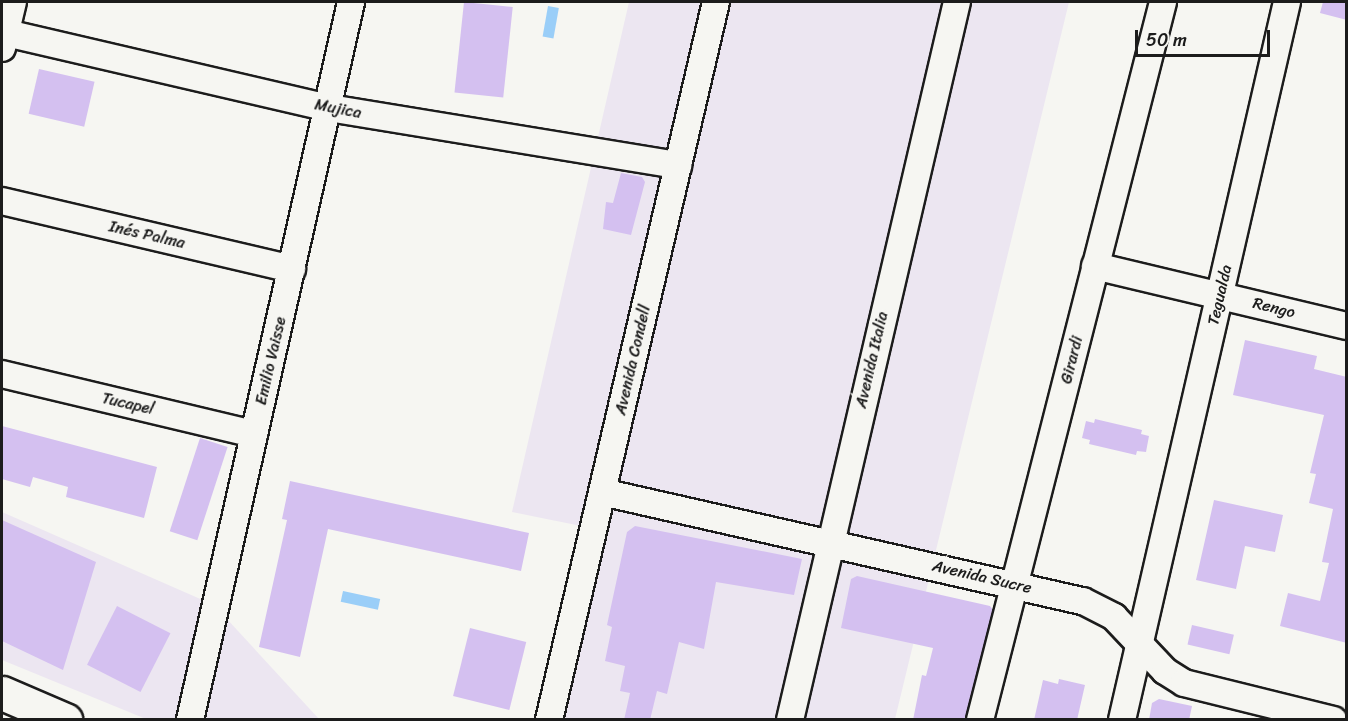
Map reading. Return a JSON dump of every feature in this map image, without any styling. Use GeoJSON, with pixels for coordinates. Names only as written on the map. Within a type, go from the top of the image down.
{"type":"FeatureCollection","features":[{"type":"Feature","properties":{"kind":"main road"},"geometry":{"type":"LineString","coordinates":[[2,693],[65,720]]}},
{"type":"Feature","properties":{"kind":"main road"},"geometry":{"type":"LineString","coordinates":[[2,718],[6,720]]}},
{"type":"Feature","properties":{"kind":"street"},"geometry":{"type":"LineString","coordinates":[[3,37],[13,2]]}},
{"type":"Feature","properties":{"kind":"street","name":"Emilio Vaisse"},"geometry":{"type":"LineString","coordinates":[[190,720],[351,2]]}},
{"type":"Feature","properties":{"kind":"street","name":"Avenida Condell"},"geometry":{"type":"LineString","coordinates":[[549,720],[716,2]]}},
{"type":"Feature","properties":{"kind":"street","name":"Avenida Italia"},"geometry":{"type":"LineString","coordinates":[[790,720],[957,2]]}},
{"type":"Feature","properties":{"kind":"street","name":"Girardi"},"geometry":{"type":"LineString","coordinates":[[980,720],[1163,2]]}},
{"type":"Feature","properties":{"kind":"street","name":"Tegualda"},"geometry":{"type":"LineString","coordinates":[[1122,720],[1287,2]]}},
{"type":"Feature","properties":{"kind":"street","name":"Mujica"},"geometry":{"type":"LineString","coordinates":[[3,37],[328,108],[678,165]]}},
{"type":"Feature","properties":{"kind":"street","name":"Inés Palma"},"geometry":{"type":"LineString","coordinates":[[2,201],[292,269]]}},
{"type":"Feature","properties":{"kind":"street","name":"Rengo"},"geometry":{"type":"LineString","coordinates":[[1095,266],[1347,326]]}},
{"type":"Feature","properties":{"kind":"street","name":"Tucapel"},"geometry":{"type":"LineString","coordinates":[[2,374],[254,434]]}},
{"type":"Feature","properties":{"kind":"street","name":"Avenida Sucre"},"geometry":{"type":"LineString","coordinates":[[602,492],[1015,584],[1094,605],[1114,617],[1164,671],[1184,683],[1334,720]]}},
{"type":"Feature","properties":{"kind":"street"},"geometry":{"type":"LineString","coordinates":[[1094,605],[1125,603],[1152,588]]}},
{"type":"Feature","properties":{"kind":"shaded area"},"geometry":{"type":"Polygon","coordinates":[[[629,2],[1069,2],[895,719],[548,719],[596,529],[512,512],[629,2]]]}},
{"type":"Feature","properties":{"kind":"shaded area"},"geometry":{"type":"Polygon","coordinates":[[[2,512],[214,605],[319,719],[146,719],[2,660],[2,512]]]}},
{"type":"Feature","properties":{"kind":"water"},"geometry":{"type":"Polygon","coordinates":[[[548,6],[559,8],[553,38],[543,37],[548,6]]]}},
{"type":"Feature","properties":{"kind":"water"},"geometry":{"type":"Polygon","coordinates":[[[343,591],[380,599],[378,610],[341,602],[343,591]]]}},
{"type":"Feature","properties":{"kind":"building"},"geometry":{"type":"Polygon","coordinates":[[[464,2],[513,7],[503,98],[454,93],[464,2]]]}},
{"type":"Feature","properties":{"kind":"building"},"geometry":{"type":"Polygon","coordinates":[[[1323,2],[1347,2],[1347,20],[1320,13],[1323,2]]]}},
{"type":"Feature","properties":{"kind":"building"},"geometry":{"type":"Polygon","coordinates":[[[39,69],[95,82],[84,127],[29,114],[39,69]]]}},
{"type":"Feature","properties":{"kind":"building"},"geometry":{"type":"Polygon","coordinates":[[[621,173],[642,177],[645,182],[631,235],[603,229],[606,202],[613,203],[621,173]]]}},
{"type":"Feature","properties":{"kind":"building"},"geometry":{"type":"Polygon","coordinates":[[[1245,340],[1317,356],[1314,369],[1347,377],[1347,643],[1280,626],[1288,593],[1320,601],[1329,563],[1322,562],[1333,509],[1309,503],[1316,474],[1310,473],[1324,415],[1233,395],[1245,340]]]}},
{"type":"Feature","properties":{"kind":"building"},"geometry":{"type":"Polygon","coordinates":[[[1095,419],[1142,430],[1141,434],[1149,436],[1146,452],[1137,451],[1136,455],[1089,444],[1090,440],[1082,438],[1086,421],[1094,423],[1095,419]]]}},
{"type":"Feature","properties":{"kind":"building"},"geometry":{"type":"Polygon","coordinates":[[[2,426],[157,467],[144,518],[66,497],[68,487],[33,477],[30,487],[2,479],[2,426]]]}},
{"type":"Feature","properties":{"kind":"building"},"geometry":{"type":"Polygon","coordinates":[[[200,438],[228,447],[197,540],[170,531],[200,438]]]}},
{"type":"Feature","properties":{"kind":"building"},"geometry":{"type":"Polygon","coordinates":[[[290,481],[529,533],[521,571],[328,529],[300,657],[259,647],[287,520],[282,519],[290,481]]]}},
{"type":"Feature","properties":{"kind":"building"},"geometry":{"type":"Polygon","coordinates":[[[1214,500],[1283,515],[1275,552],[1245,546],[1236,589],[1196,580],[1214,500]]]}},
{"type":"Feature","properties":{"kind":"building"},"geometry":{"type":"Polygon","coordinates":[[[2,520],[96,562],[63,670],[2,641],[2,520]]]}},
{"type":"Feature","properties":{"kind":"building"},"geometry":{"type":"Polygon","coordinates":[[[635,526],[802,559],[794,595],[716,582],[704,649],[679,642],[667,694],[657,691],[650,720],[624,720],[630,693],[620,691],[625,666],[605,661],[612,627],[607,625],[627,532],[635,526]]]}},
{"type":"Feature","properties":{"kind":"building"},"geometry":{"type":"Polygon","coordinates":[[[857,576],[990,606],[993,610],[965,720],[913,720],[922,675],[926,676],[933,648],[841,628],[851,579],[857,576]]]}},
{"type":"Feature","properties":{"kind":"building"},"geometry":{"type":"Polygon","coordinates":[[[117,606],[170,633],[140,692],[87,665],[117,606]]]}},
{"type":"Feature","properties":{"kind":"building"},"geometry":{"type":"Polygon","coordinates":[[[1192,625],[1234,635],[1229,654],[1188,644],[1192,625]]]}},
{"type":"Feature","properties":{"kind":"building"},"geometry":{"type":"Polygon","coordinates":[[[470,628],[526,642],[509,710],[453,696],[470,628]]]}},
{"type":"Feature","properties":{"kind":"building"},"geometry":{"type":"Polygon","coordinates":[[[1059,679],[1085,685],[1077,720],[1034,720],[1043,680],[1058,684],[1059,679]]]}},
{"type":"Feature","properties":{"kind":"building"},"geometry":{"type":"Polygon","coordinates":[[[1159,699],[1192,706],[1189,720],[1149,720],[1152,703],[1159,699]]]}}]}
